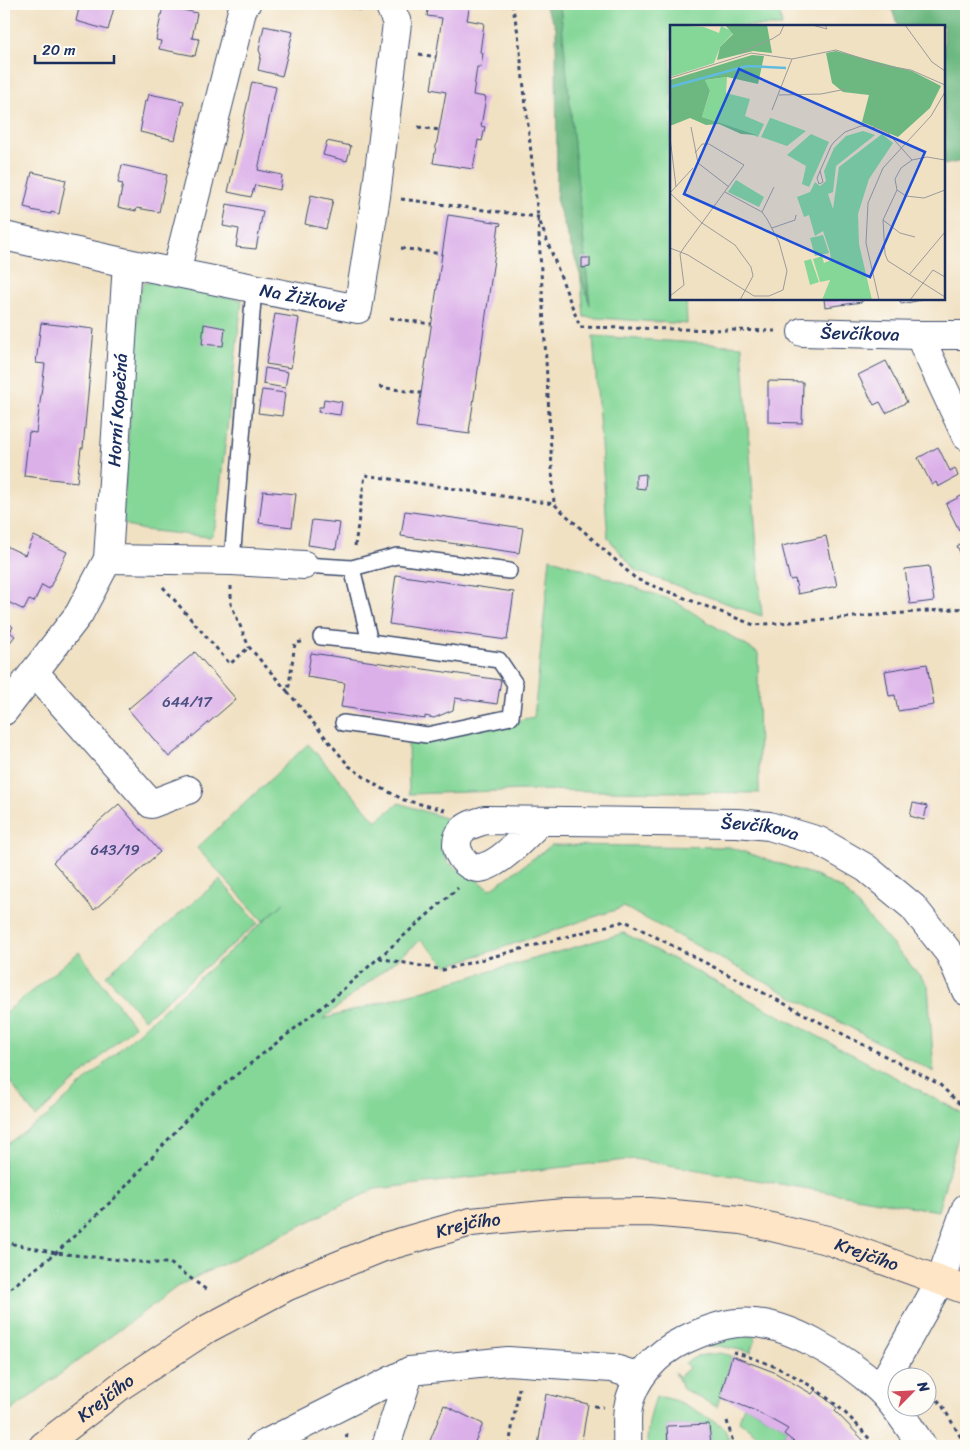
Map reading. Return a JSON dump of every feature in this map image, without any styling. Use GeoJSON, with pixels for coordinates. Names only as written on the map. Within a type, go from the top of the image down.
{"type":"FeatureCollection","features":[{"type":"Feature","properties":{"kind":"street"},"geometry":{"type":"LineString","coordinates":[[176,272],[243,7],[246,4]]}},
{"type":"Feature","properties":{"kind":"street","name":"Na Žižkově"},"geometry":{"type":"LineString","coordinates":[[4,236],[127,263],[358,309],[376,196],[397,23],[389,4]]}},
{"type":"Feature","properties":{"kind":"street","name":"Horní Kopečná"},"geometry":{"type":"LineString","coordinates":[[4,711],[79,614],[108,559],[127,263]]}},
{"type":"Feature","properties":{"kind":"street","name":"Ševčíkova"},"geometry":{"type":"LineString","coordinates":[[802,332],[966,335]]}},
{"type":"Feature","properties":{"kind":"street","name":"Ševčíkova"},"geometry":{"type":"LineString","coordinates":[[918,335],[966,436]]}},
{"type":"Feature","properties":{"kind":"street"},"geometry":{"type":"LineString","coordinates":[[108,559],[304,565]]}},
{"type":"Feature","properties":{"kind":"street"},"geometry":{"type":"LineString","coordinates":[[34,672],[151,804],[188,790]]}},
{"type":"Feature","properties":{"kind":"street"},"geometry":{"type":"LineString","coordinates":[[485,820],[461,831],[457,839],[457,848],[464,861],[472,867],[481,868],[494,863],[540,821]]}},
{"type":"Feature","properties":{"kind":"street","name":"Ševčíkova"},"geometry":{"type":"LineString","coordinates":[[485,820],[737,823],[769,826],[819,841],[866,868],[913,907],[950,954],[966,991]]}},
{"type":"Feature","properties":{"kind":"street"},"geometry":{"type":"LineString","coordinates":[[880,1389],[940,1281],[966,1208]]}},
{"type":"Feature","properties":{"kind":"street","name":"Krejčího"},"geometry":{"type":"LineString","coordinates":[[43,1446],[122,1385],[207,1329],[288,1286],[380,1248],[470,1222],[564,1212],[640,1212],[742,1220],[827,1240],[966,1290]]}},
{"type":"Feature","properties":{"kind":"street"},"geometry":{"type":"LineString","coordinates":[[627,1446],[628,1408],[640,1377],[651,1363],[674,1344],[708,1329],[739,1322],[764,1324],[796,1334],[829,1350],[880,1389],[922,1446]]}},
{"type":"Feature","properties":{"kind":"street"},"geometry":{"type":"LineString","coordinates":[[261,1446],[410,1371],[508,1361],[612,1368],[640,1377]]}},
{"type":"Feature","properties":{"kind":"street"},"geometry":{"type":"LineString","coordinates":[[386,1446],[410,1371]]}},
{"type":"Feature","properties":{"kind":"lane"},"geometry":{"type":"LineString","coordinates":[[232,562],[254,288]]}},
{"type":"Feature","properties":{"kind":"lane"},"geometry":{"type":"LineString","coordinates":[[304,565],[352,568],[397,556],[509,572]]}},
{"type":"Feature","properties":{"kind":"lane"},"geometry":{"type":"LineString","coordinates":[[352,568],[370,642]]}},
{"type":"Feature","properties":{"kind":"lane"},"geometry":{"type":"LineString","coordinates":[[320,637],[499,660],[515,684],[511,717],[427,735],[343,723]]}},
{"type":"Feature","properties":{"kind":"path"},"geometry":{"type":"LineString","coordinates":[[512,4],[518,33],[538,217],[554,504]]}},
{"type":"Feature","properties":{"kind":"path"},"geometry":{"type":"LineString","coordinates":[[418,127],[439,130]]}},
{"type":"Feature","properties":{"kind":"path"},"geometry":{"type":"LineString","coordinates":[[376,196],[538,217]]}},
{"type":"Feature","properties":{"kind":"path"},"geometry":{"type":"LineString","coordinates":[[538,217],[580,327],[802,332]]}},
{"type":"Feature","properties":{"kind":"path"},"geometry":{"type":"LineString","coordinates":[[401,248],[442,254]]}},
{"type":"Feature","properties":{"kind":"path"},"geometry":{"type":"LineString","coordinates":[[390,318],[432,324]]}},
{"type":"Feature","properties":{"kind":"path"},"geometry":{"type":"LineString","coordinates":[[379,387],[421,393]]}},
{"type":"Feature","properties":{"kind":"path"},"geometry":{"type":"LineString","coordinates":[[352,568],[364,475],[554,504],[636,579],[754,625],[966,608]]}},
{"type":"Feature","properties":{"kind":"path"},"geometry":{"type":"LineString","coordinates":[[147,559],[156,579],[230,664],[249,647]]}},
{"type":"Feature","properties":{"kind":"path"},"geometry":{"type":"LineString","coordinates":[[232,562],[231,604],[249,647],[350,766],[374,784],[404,800],[485,820]]}},
{"type":"Feature","properties":{"kind":"path"},"geometry":{"type":"LineString","coordinates":[[288,692],[295,643]]}},
{"type":"Feature","properties":{"kind":"path"},"geometry":{"type":"LineString","coordinates":[[4,1293],[56,1253],[117,1196],[202,1102],[332,999],[481,868]]}},
{"type":"Feature","properties":{"kind":"path"},"geometry":{"type":"LineString","coordinates":[[379,958],[443,970],[625,921],[939,1084],[966,1110]]}},
{"type":"Feature","properties":{"kind":"path"},"geometry":{"type":"LineString","coordinates":[[4,1242],[56,1253],[150,1263],[170,1263],[208,1291]]}},
{"type":"Feature","properties":{"kind":"path"},"geometry":{"type":"LineString","coordinates":[[732,1352],[756,1358],[811,1385],[843,1409],[875,1446]]}},
{"type":"Feature","properties":{"kind":"path"},"geometry":{"type":"LineString","coordinates":[[509,1446],[520,1385]]}},
{"type":"Feature","properties":{"kind":"path"},"geometry":{"type":"LineString","coordinates":[[938,1400],[966,1446]]}},
{"type":"Feature","properties":{"kind":"path"},"geometry":{"type":"LineString","coordinates":[[727,1422],[734,1446]]}},
{"type":"Feature","properties":{"kind":"green space"},"geometry":{"type":"Polygon","coordinates":[[[544,4],[560,4],[590,305],[557,202],[556,27],[544,4]]]}},
{"type":"Feature","properties":{"kind":"green space"},"geometry":{"type":"Polygon","coordinates":[[[558,4],[778,4],[782,25],[670,25],[670,300],[686,300],[687,324],[584,317],[558,4]]]}},
{"type":"Feature","properties":{"kind":"green space"},"geometry":{"type":"Polygon","coordinates":[[[890,4],[966,4],[966,160],[945,165],[945,25],[898,25],[890,4]]]}},
{"type":"Feature","properties":{"kind":"green space"},"geometry":{"type":"Polygon","coordinates":[[[149,282],[242,300],[216,523],[213,534],[210,537],[144,530],[131,527],[122,521],[139,294],[143,284],[149,282]]]}},
{"type":"Feature","properties":{"kind":"green space"},"geometry":{"type":"Polygon","coordinates":[[[593,336],[742,346],[762,616],[636,571],[608,538],[593,336]]]}},
{"type":"Feature","properties":{"kind":"green space"},"geometry":{"type":"Polygon","coordinates":[[[550,558],[674,601],[758,653],[759,793],[527,790],[409,794],[408,742],[534,717],[550,558]]]}},
{"type":"Feature","properties":{"kind":"green space"},"geometry":{"type":"Polygon","coordinates":[[[308,744],[376,821],[399,803],[454,821],[445,842],[447,862],[491,889],[552,845],[729,847],[814,875],[844,890],[928,985],[934,1072],[624,907],[447,966],[421,940],[323,1019],[624,933],[964,1114],[938,1211],[634,1159],[375,1189],[178,1286],[4,1416],[4,1146],[46,1117],[284,903],[263,921],[197,848],[308,744]]]}},
{"type":"Feature","properties":{"kind":"green space"},"geometry":{"type":"Polygon","coordinates":[[[220,880],[258,923],[144,1019],[106,975],[220,880]]]}},
{"type":"Feature","properties":{"kind":"green space"},"geometry":{"type":"Polygon","coordinates":[[[79,952],[134,1026],[36,1117],[4,1074],[4,1014],[79,952]]]}},
{"type":"Feature","properties":{"kind":"green space"},"geometry":{"type":"Polygon","coordinates":[[[754,1336],[755,1341],[751,1352],[719,1346],[694,1347],[725,1337],[754,1336]]]}},
{"type":"Feature","properties":{"kind":"green space"},"geometry":{"type":"Polygon","coordinates":[[[721,1353],[732,1356],[717,1407],[683,1389],[675,1372],[679,1377],[689,1368],[685,1363],[697,1356],[721,1353]]]}},
{"type":"Feature","properties":{"kind":"green space"},"geometry":{"type":"Polygon","coordinates":[[[656,1397],[682,1403],[724,1427],[731,1446],[711,1446],[709,1424],[667,1426],[668,1446],[647,1446],[649,1421],[656,1397]]]}},
{"type":"Feature","properties":{"kind":"green space"},"geometry":{"type":"Polygon","coordinates":[[[744,1406],[788,1429],[784,1434],[789,1438],[782,1446],[771,1446],[739,1421],[744,1406]]]}},
{"type":"Feature","properties":{"kind":"building"},"geometry":{"type":"Polygon","coordinates":[[[80,4],[115,4],[108,30],[76,21],[80,4]]]}},
{"type":"Feature","properties":{"kind":"building"},"geometry":{"type":"Polygon","coordinates":[[[429,4],[470,4],[467,20],[484,23],[480,52],[483,53],[481,67],[477,67],[473,95],[486,97],[481,126],[485,127],[482,141],[478,140],[473,169],[433,163],[446,92],[431,89],[442,18],[427,16],[429,4]]]}},
{"type":"Feature","properties":{"kind":"building"},"geometry":{"type":"Polygon","coordinates":[[[163,6],[197,13],[192,38],[199,39],[195,56],[159,49],[161,41],[156,40],[163,6]]]}},
{"type":"Feature","properties":{"kind":"building"},"geometry":{"type":"Polygon","coordinates":[[[264,26],[293,32],[282,76],[258,70],[261,55],[259,50],[264,26]]]}},
{"type":"Feature","properties":{"kind":"building"},"geometry":{"type":"Polygon","coordinates":[[[252,82],[276,87],[258,170],[282,175],[280,190],[255,185],[251,197],[228,192],[252,82]]]}},
{"type":"Feature","properties":{"kind":"building"},"geometry":{"type":"Polygon","coordinates":[[[149,94],[184,101],[175,140],[140,132],[145,101],[147,102],[149,94]]]}},
{"type":"Feature","properties":{"kind":"building"},"geometry":{"type":"Polygon","coordinates":[[[327,141],[351,146],[347,161],[323,155],[327,141]]]}},
{"type":"Feature","properties":{"kind":"building"},"geometry":{"type":"Polygon","coordinates":[[[122,165],[167,175],[159,212],[137,208],[136,211],[118,207],[123,184],[118,183],[122,165]]]}},
{"type":"Feature","properties":{"kind":"building"},"geometry":{"type":"Polygon","coordinates":[[[32,172],[66,180],[59,214],[31,210],[24,207],[32,172]]]}},
{"type":"Feature","properties":{"kind":"building"},"geometry":{"type":"Polygon","coordinates":[[[311,195],[333,200],[326,229],[305,224],[311,195]]]}},
{"type":"Feature","properties":{"kind":"building"},"geometry":{"type":"Polygon","coordinates":[[[227,204],[263,211],[256,249],[236,247],[239,229],[223,226],[227,204]]]}},
{"type":"Feature","properties":{"kind":"building"},"geometry":{"type":"Polygon","coordinates":[[[448,215],[501,223],[499,225],[470,434],[416,427],[448,215]]]}},
{"type":"Feature","properties":{"kind":"building"},"geometry":{"type":"Polygon","coordinates":[[[582,258],[590,258],[590,267],[582,268],[582,258]]]}},
{"type":"Feature","properties":{"kind":"building"},"geometry":{"type":"Polygon","coordinates":[[[824,300],[862,300],[862,302],[825,307],[824,300]]]}},
{"type":"Feature","properties":{"kind":"building"},"geometry":{"type":"Polygon","coordinates":[[[900,300],[921,300],[901,304],[900,300]]]}},
{"type":"Feature","properties":{"kind":"building"},"geometry":{"type":"Polygon","coordinates":[[[275,314],[299,318],[291,368],[266,364],[275,314]]]}},
{"type":"Feature","properties":{"kind":"building"},"geometry":{"type":"Polygon","coordinates":[[[41,323],[94,329],[83,448],[81,448],[77,482],[24,476],[29,432],[36,433],[45,364],[36,363],[41,323]]]}},
{"type":"Feature","properties":{"kind":"building"},"geometry":{"type":"Polygon","coordinates":[[[204,324],[225,328],[223,346],[202,344],[204,324]]]}},
{"type":"Feature","properties":{"kind":"building"},"geometry":{"type":"Polygon","coordinates":[[[886,361],[907,402],[886,413],[880,402],[874,405],[858,375],[886,361]]]}},
{"type":"Feature","properties":{"kind":"building"},"geometry":{"type":"Polygon","coordinates":[[[265,368],[288,372],[285,388],[263,384],[265,368]]]}},
{"type":"Feature","properties":{"kind":"building"},"geometry":{"type":"Polygon","coordinates":[[[768,381],[803,382],[802,423],[768,422],[768,381]]]}},
{"type":"Feature","properties":{"kind":"building"},"geometry":{"type":"Polygon","coordinates":[[[262,390],[285,393],[282,416],[258,413],[262,390]]]}},
{"type":"Feature","properties":{"kind":"building"},"geometry":{"type":"Polygon","coordinates":[[[324,399],[342,402],[340,415],[318,412],[319,407],[323,407],[324,399]]]}},
{"type":"Feature","properties":{"kind":"building"},"geometry":{"type":"Polygon","coordinates":[[[938,447],[950,471],[955,468],[958,476],[938,487],[936,482],[932,485],[918,458],[938,447]]]}},
{"type":"Feature","properties":{"kind":"building"},"geometry":{"type":"Polygon","coordinates":[[[646,474],[645,489],[636,488],[636,475],[646,474]]]}},
{"type":"Feature","properties":{"kind":"building"},"geometry":{"type":"Polygon","coordinates":[[[263,491],[296,494],[292,527],[259,523],[263,491]]]}},
{"type":"Feature","properties":{"kind":"building"},"geometry":{"type":"Polygon","coordinates":[[[963,495],[966,502],[966,526],[959,530],[946,504],[963,495]]]}},
{"type":"Feature","properties":{"kind":"building"},"geometry":{"type":"Polygon","coordinates":[[[405,511],[523,528],[519,553],[401,536],[405,511]]]}},
{"type":"Feature","properties":{"kind":"building"},"geometry":{"type":"Polygon","coordinates":[[[312,520],[340,523],[336,549],[308,545],[312,520]]]}},
{"type":"Feature","properties":{"kind":"building"},"geometry":{"type":"Polygon","coordinates":[[[34,536],[67,552],[49,589],[42,585],[34,602],[29,600],[24,610],[4,600],[6,589],[4,587],[4,551],[6,546],[25,555],[34,536]]]}},
{"type":"Feature","properties":{"kind":"building"},"geometry":{"type":"Polygon","coordinates":[[[826,536],[837,586],[798,594],[795,579],[790,580],[782,546],[826,536]]]}},
{"type":"Feature","properties":{"kind":"building"},"geometry":{"type":"Polygon","coordinates":[[[966,541],[966,565],[957,546],[966,541]]]}},
{"type":"Feature","properties":{"kind":"building"},"geometry":{"type":"Polygon","coordinates":[[[929,566],[934,601],[910,604],[905,569],[929,566]]]}},
{"type":"Feature","properties":{"kind":"building"},"geometry":{"type":"Polygon","coordinates":[[[396,575],[514,592],[507,640],[389,624],[396,575]]]}},
{"type":"Feature","properties":{"kind":"building"},"geometry":{"type":"Polygon","coordinates":[[[4,619],[13,627],[10,632],[15,636],[4,650],[4,619]]]}},
{"type":"Feature","properties":{"kind":"building"},"geometry":{"type":"Polygon","coordinates":[[[195,652],[236,699],[169,757],[128,709],[195,652]]]}},
{"type":"Feature","properties":{"kind":"building"},"geometry":{"type":"Polygon","coordinates":[[[311,653],[501,680],[497,704],[455,698],[453,710],[434,718],[425,716],[425,719],[341,707],[345,683],[307,677],[311,653]]]}},
{"type":"Feature","properties":{"kind":"building"},"geometry":{"type":"Polygon","coordinates":[[[927,664],[934,705],[898,711],[895,695],[889,696],[885,671],[927,664]]]}},
{"type":"Feature","properties":{"kind":"building"},"geometry":{"type":"Polygon","coordinates":[[[913,803],[927,806],[924,820],[910,816],[913,803]]]}},
{"type":"Feature","properties":{"kind":"building"},"geometry":{"type":"Polygon","coordinates":[[[119,804],[160,852],[94,910],[53,862],[119,804]]]}},
{"type":"Feature","properties":{"kind":"building"},"geometry":{"type":"Polygon","coordinates":[[[732,1356],[774,1372],[812,1394],[815,1390],[837,1408],[835,1411],[869,1446],[810,1446],[807,1444],[799,1446],[784,1434],[788,1429],[756,1411],[720,1397],[732,1356]]]}},
{"type":"Feature","properties":{"kind":"building"},"geometry":{"type":"Polygon","coordinates":[[[546,1394],[588,1404],[581,1446],[538,1446],[546,1394]]]}},
{"type":"Feature","properties":{"kind":"building"},"geometry":{"type":"Polygon","coordinates":[[[444,1405],[483,1424],[473,1446],[428,1446],[444,1405]]]}},
{"type":"Feature","properties":{"kind":"building"},"geometry":{"type":"Polygon","coordinates":[[[709,1424],[711,1446],[668,1446],[667,1426],[709,1424]]]}}]}
